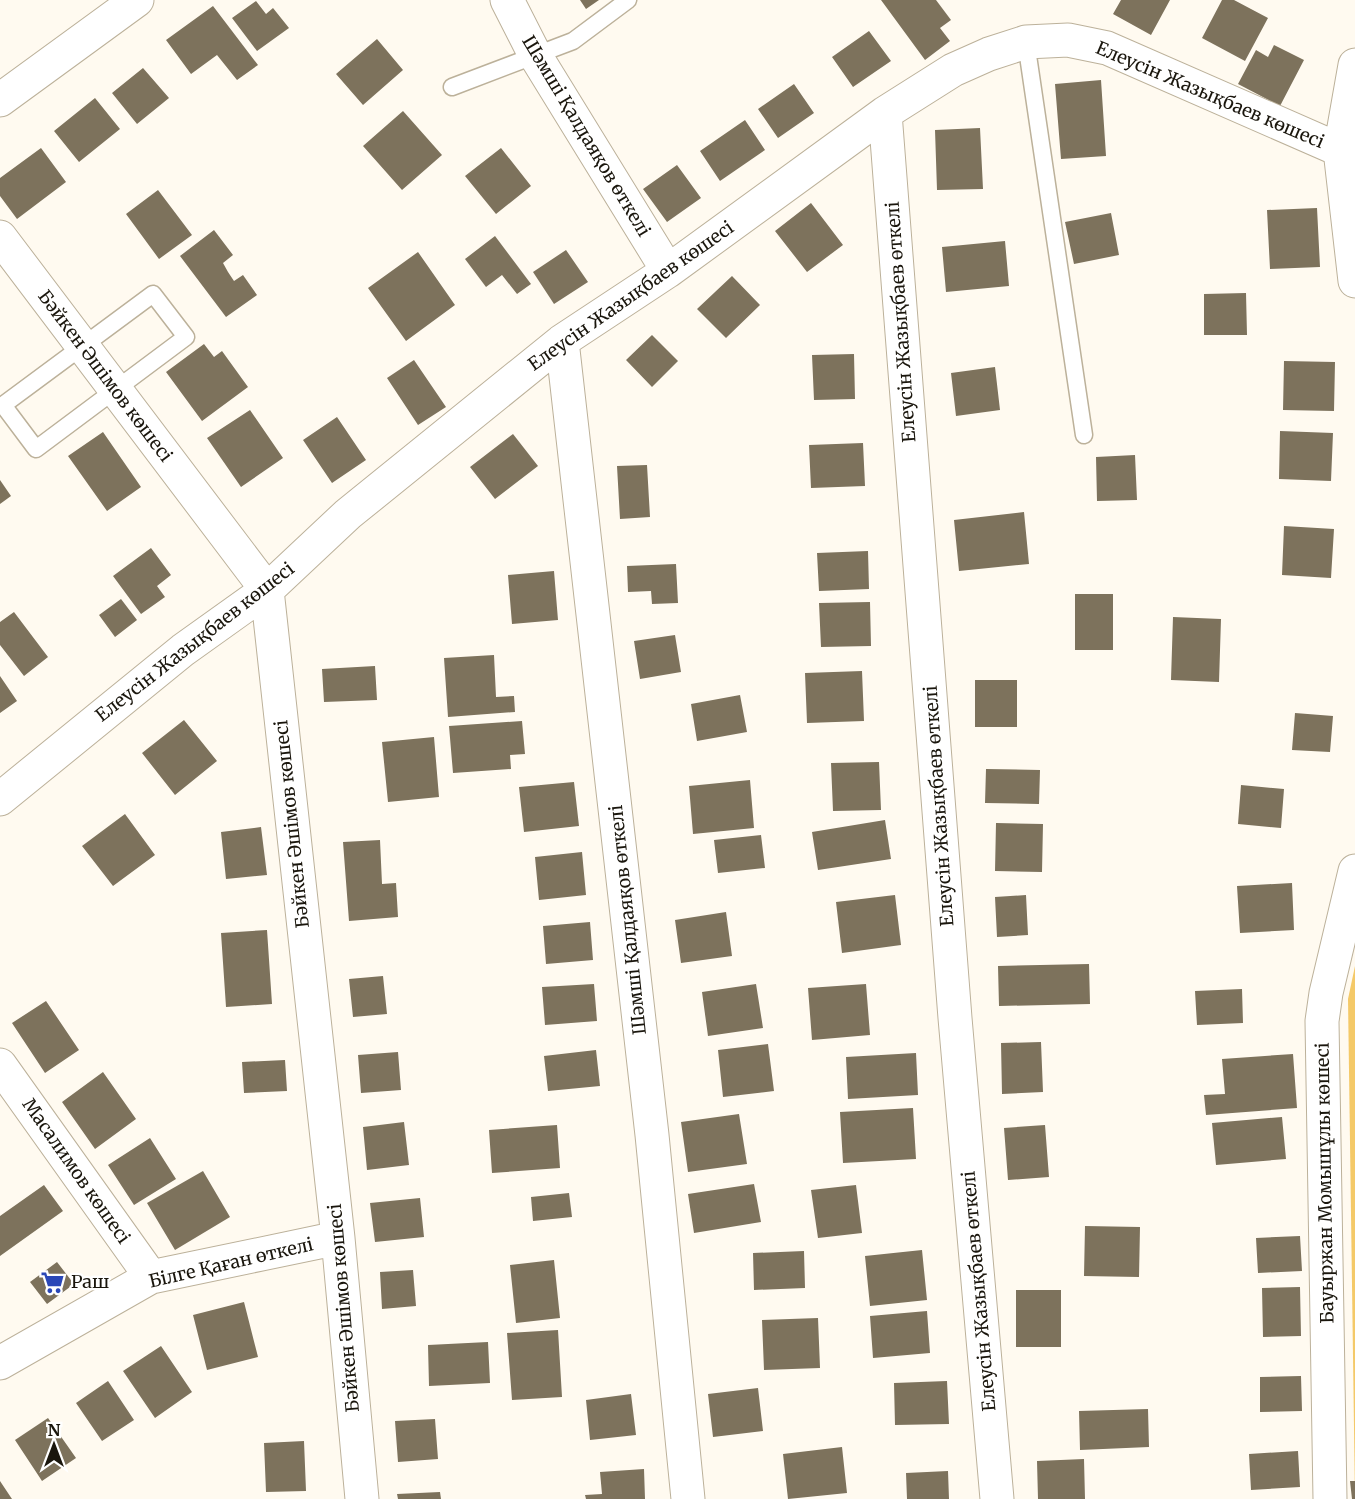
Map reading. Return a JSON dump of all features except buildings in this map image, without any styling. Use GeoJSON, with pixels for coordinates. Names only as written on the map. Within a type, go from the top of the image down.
{"type":"FeatureCollection","features":[{"type":"Feature","properties":{"kind":"street"},"geometry":{"type":"LineString","coordinates":[[0,100],[137,0]]}},
{"type":"Feature","properties":{"kind":"street","name":"Шәмші Қалдаяқов өткелі"},"geometry":{"type":"LineString","coordinates":[[507,0],[535,55],[668,271]]}},
{"type":"Feature","properties":{"kind":"street","name":"Елеусін Жазықбаев көшесі"},"geometry":{"type":"LineString","coordinates":[[0,799],[183,650],[267,590],[348,514],[562,341],[668,271],[885,113],[953,70],[989,54],[1026,42],[1068,40],[1107,48],[1340,150]]}},
{"type":"Feature","properties":{"kind":"street"},"geometry":{"type":"LineString","coordinates":[[1355,65],[1340,150],[1355,281]]}},
{"type":"Feature","properties":{"kind":"street","name":"Елеусін Жазықбаев өткелі"},"geometry":{"type":"LineString","coordinates":[[885,113],[955,1018],[997,1499]]}},
{"type":"Feature","properties":{"kind":"street","name":"Бәйкен Әшімов көшесі"},"geometry":{"type":"LineString","coordinates":[[0,237],[267,590],[338,1238],[362,1499]]}},
{"type":"Feature","properties":{"kind":"street","name":"Шәмші Қалдаяқов өткелі"},"geometry":{"type":"LineString","coordinates":[[562,341],[652,1135],[688,1499]]}},
{"type":"Feature","properties":{"kind":"street","name":"Бауыржан Момышұлы көшесі"},"geometry":{"type":"LineString","coordinates":[[1330,1499],[1322,1021],[1326,993],[1355,871]]}},
{"type":"Feature","properties":{"kind":"street","name":"Масалимов көшесі"},"geometry":{"type":"LineString","coordinates":[[0,1065],[151,1277]]}},
{"type":"Feature","properties":{"kind":"street","name":"Білге Қаған өткелі"},"geometry":{"type":"LineString","coordinates":[[0,1363],[151,1277],[338,1238]]}},
{"type":"Feature","properties":{"kind":"lane"},"geometry":{"type":"LineString","coordinates":[[452,87],[573,41],[628,0]]}},
{"type":"Feature","properties":{"kind":"lane"},"geometry":{"type":"LineString","coordinates":[[1026,42],[1084,435]]}},
{"type":"Feature","properties":{"kind":"lane"},"geometry":{"type":"LineString","coordinates":[[153,294],[186,337],[36,449],[3,405],[82,346],[153,294]]}},
{"type":"Feature","properties":{"kind":"shaded area"},"geometry":{"type":"Polygon","coordinates":[[[1355,966],[1355,1499],[1348,999],[1355,966]]]}},
{"type":"Feature","properties":{"kind":"place","name":"Раш"},"geometry":{"type":"Point","coordinates":[53,1282]}}]}
